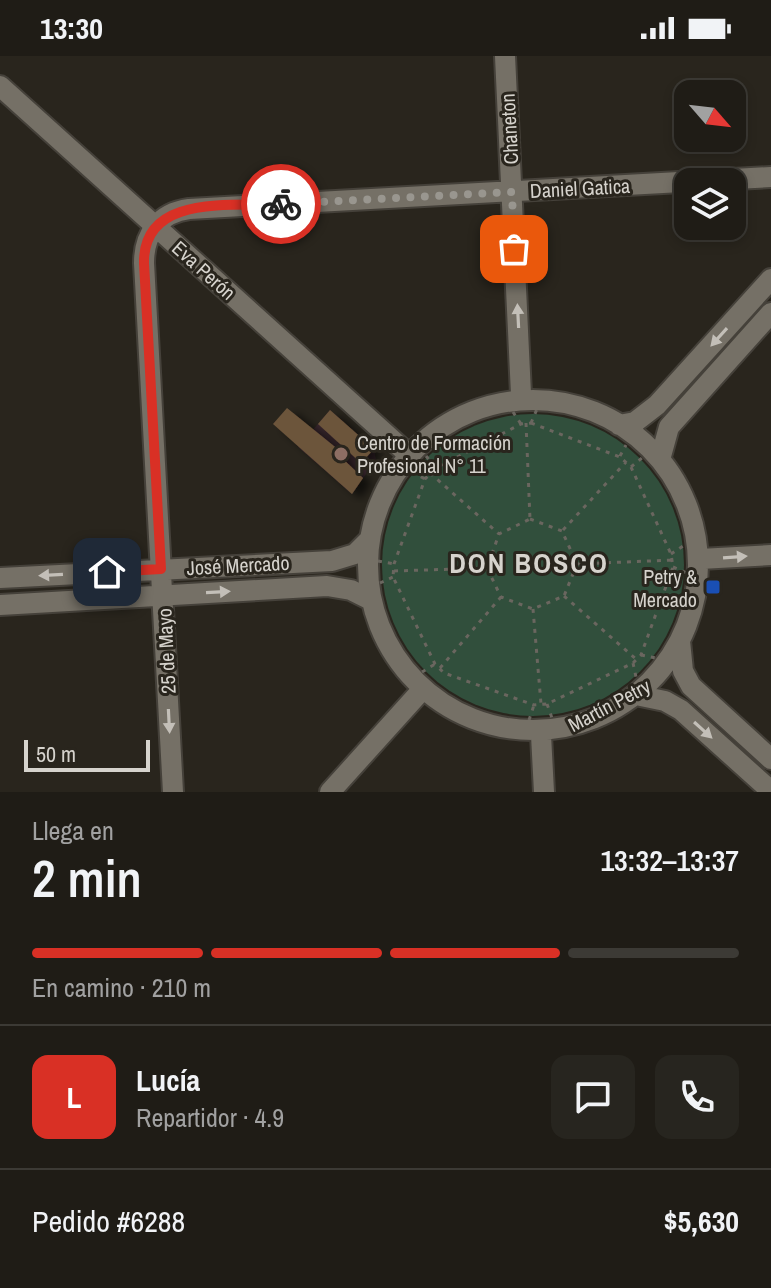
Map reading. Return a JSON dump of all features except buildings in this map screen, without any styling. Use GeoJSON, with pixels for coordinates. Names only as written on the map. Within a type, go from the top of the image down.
{"type":"FeatureCollection","features":[{"type":"Feature","properties":{"kind":"street","name":"Chaneton"},"geometry":{"type":"LineString","coordinates":[[505,56],[517,403]]}},
{"type":"Feature","properties":{"kind":"street","name":"Eva Perón"},"geometry":{"type":"LineString","coordinates":[[0,86],[415,460]]}},
{"type":"Feature","properties":{"kind":"street","name":"Daniel Gatica"},"geometry":{"type":"LineString","coordinates":[[155,226],[171,213],[189,209],[771,177]]}},
{"type":"Feature","properties":{"kind":"street","name":"25 de Mayo"},"geometry":{"type":"LineString","coordinates":[[155,226],[144,253],[173,792]]}},
{"type":"Feature","properties":{"kind":"street"},"geometry":{"type":"LineString","coordinates":[[622,435],[657,405],[771,279]]}},
{"type":"Feature","properties":{"kind":"street"},"geometry":{"type":"LineString","coordinates":[[652,457],[669,427],[771,313]]}},
{"type":"Feature","properties":{"kind":"street","name":"Martín Petry"},"geometry":{"type":"LineString","coordinates":[[557,400],[622,435],[642,436],[694,531],[693,566],[698,580],[680,640],[659,677],[636,686],[563,730],[457,709],[422,681],[405,672],[363,564],[394,479],[439,432],[499,401],[557,400]]}},
{"type":"Feature","properties":{"kind":"street","name":"José Mercado"},"geometry":{"type":"LineString","coordinates":[[0,578],[340,560],[355,554],[372,537]]}},
{"type":"Feature","properties":{"kind":"street"},"geometry":{"type":"LineString","coordinates":[[693,566],[771,555]]}},
{"type":"Feature","properties":{"kind":"street","name":"José Mercado"},"geometry":{"type":"LineString","coordinates":[[0,605],[327,586],[374,591]]}},
{"type":"Feature","properties":{"kind":"street"},"geometry":{"type":"LineString","coordinates":[[680,640],[683,671],[691,686],[771,759]]}},
{"type":"Feature","properties":{"kind":"street"},"geometry":{"type":"LineString","coordinates":[[330,792],[422,681]]}},
{"type":"Feature","properties":{"kind":"street"},"geometry":{"type":"LineString","coordinates":[[636,686],[681,710],[771,791]]}},
{"type":"Feature","properties":{"kind":"street"},"geometry":{"type":"LineString","coordinates":[[541,724],[544,792]]}},
{"type":"Feature","properties":{"kind":"path"},"geometry":{"type":"LineString","coordinates":[[517,403],[526,423],[530,519]]}},
{"type":"Feature","properties":{"kind":"path"},"geometry":{"type":"LineString","coordinates":[[526,423],[620,457],[626,462],[671,554],[673,567],[641,655],[635,661],[547,704],[534,705],[435,664],[393,577],[394,564],[425,479],[430,473],[526,423],[537,409]]}},
{"type":"Feature","properties":{"kind":"path"},"geometry":{"type":"LineString","coordinates":[[620,457],[622,435]]}},
{"type":"Feature","properties":{"kind":"path"},"geometry":{"type":"LineString","coordinates":[[631,467],[652,457]]}},
{"type":"Feature","properties":{"kind":"path"},"geometry":{"type":"LineString","coordinates":[[415,460],[436,468]]}},
{"type":"Feature","properties":{"kind":"path"},"geometry":{"type":"LineString","coordinates":[[415,460],[425,479]]}},
{"type":"Feature","properties":{"kind":"path"},"geometry":{"type":"LineString","coordinates":[[562,531],[626,462]]}},
{"type":"Feature","properties":{"kind":"path"},"geometry":{"type":"LineString","coordinates":[[430,473],[499,534]]}},
{"type":"Feature","properties":{"kind":"path"},"geometry":{"type":"LineString","coordinates":[[530,519],[562,531],[577,564],[564,596],[533,609],[501,597],[487,568],[499,534],[530,519]]}},
{"type":"Feature","properties":{"kind":"path"},"geometry":{"type":"LineString","coordinates":[[671,554],[683,546]]}},
{"type":"Feature","properties":{"kind":"path"},"geometry":{"type":"LineString","coordinates":[[577,564],[672,560]]}},
{"type":"Feature","properties":{"kind":"path"},"geometry":{"type":"LineString","coordinates":[[378,561],[394,564]]}},
{"type":"Feature","properties":{"kind":"path"},"geometry":{"type":"LineString","coordinates":[[673,567],[693,566]]}},
{"type":"Feature","properties":{"kind":"path"},"geometry":{"type":"LineString","coordinates":[[394,571],[487,568]]}},
{"type":"Feature","properties":{"kind":"path"},"geometry":{"type":"LineString","coordinates":[[374,591],[393,577]]}},
{"type":"Feature","properties":{"kind":"path"},"geometry":{"type":"LineString","coordinates":[[564,596],[635,661],[636,686]]}},
{"type":"Feature","properties":{"kind":"path"},"geometry":{"type":"LineString","coordinates":[[440,668],[501,597]]}},
{"type":"Feature","properties":{"kind":"path"},"geometry":{"type":"LineString","coordinates":[[533,609],[541,704]]}},
{"type":"Feature","properties":{"kind":"path"},"geometry":{"type":"LineString","coordinates":[[641,655],[656,658]]}},
{"type":"Feature","properties":{"kind":"path"},"geometry":{"type":"LineString","coordinates":[[422,681],[435,664]]}},
{"type":"Feature","properties":{"kind":"path"},"geometry":{"type":"LineString","coordinates":[[541,724],[547,704]]}},
{"type":"Feature","properties":{"kind":"path"},"geometry":{"type":"LineString","coordinates":[[534,705],[541,724]]}},
{"type":"Feature","properties":{"kind":"shaded area","name":"Centro de Formación Profesional N° 11"},"geometry":{"type":"Polygon","coordinates":[[[330,410],[374,449],[376,460],[352,494],[298,447],[330,410]]]}},
{"type":"Feature","properties":{"kind":"green space"},"geometry":{"type":"Polygon","coordinates":[[[533,414],[562,417],[591,426],[617,440],[640,458],[658,481],[672,507],[681,536],[684,565],[681,594],[672,623],[658,649],[640,672],[617,690],[591,704],[562,713],[533,716],[504,713],[475,704],[449,690],[426,672],[408,649],[394,623],[385,594],[382,565],[385,536],[394,507],[408,481],[426,458],[449,440],[475,426],[504,417],[533,414]]]}},
{"type":"Feature","properties":{"kind":"way so far"},"geometry":{"type":"LineString","coordinates":[[281,204],[512,192],[514,249]]}},
{"type":"Feature","properties":{"kind":"place","name":"Centro de Formación Profesional N° 11"},"geometry":{"type":"Point","coordinates":[341,454]}},
{"type":"Feature","properties":{"kind":"place","name":"Petry & Mercado"},"geometry":{"type":"Point","coordinates":[713,587]}},
{"type":"Feature","properties":{"kind":"district","name":"DON BOSCO"},"geometry":{"type":"Point","coordinates":[529,563]}},
{"type":"Feature","properties":{"kind":"route"},"geometry":{"type":"LineString","coordinates":[[107,572],[161,569],[144,263],[147,239],[155,226],[171,213],[189,209],[281,204]]}}]}
